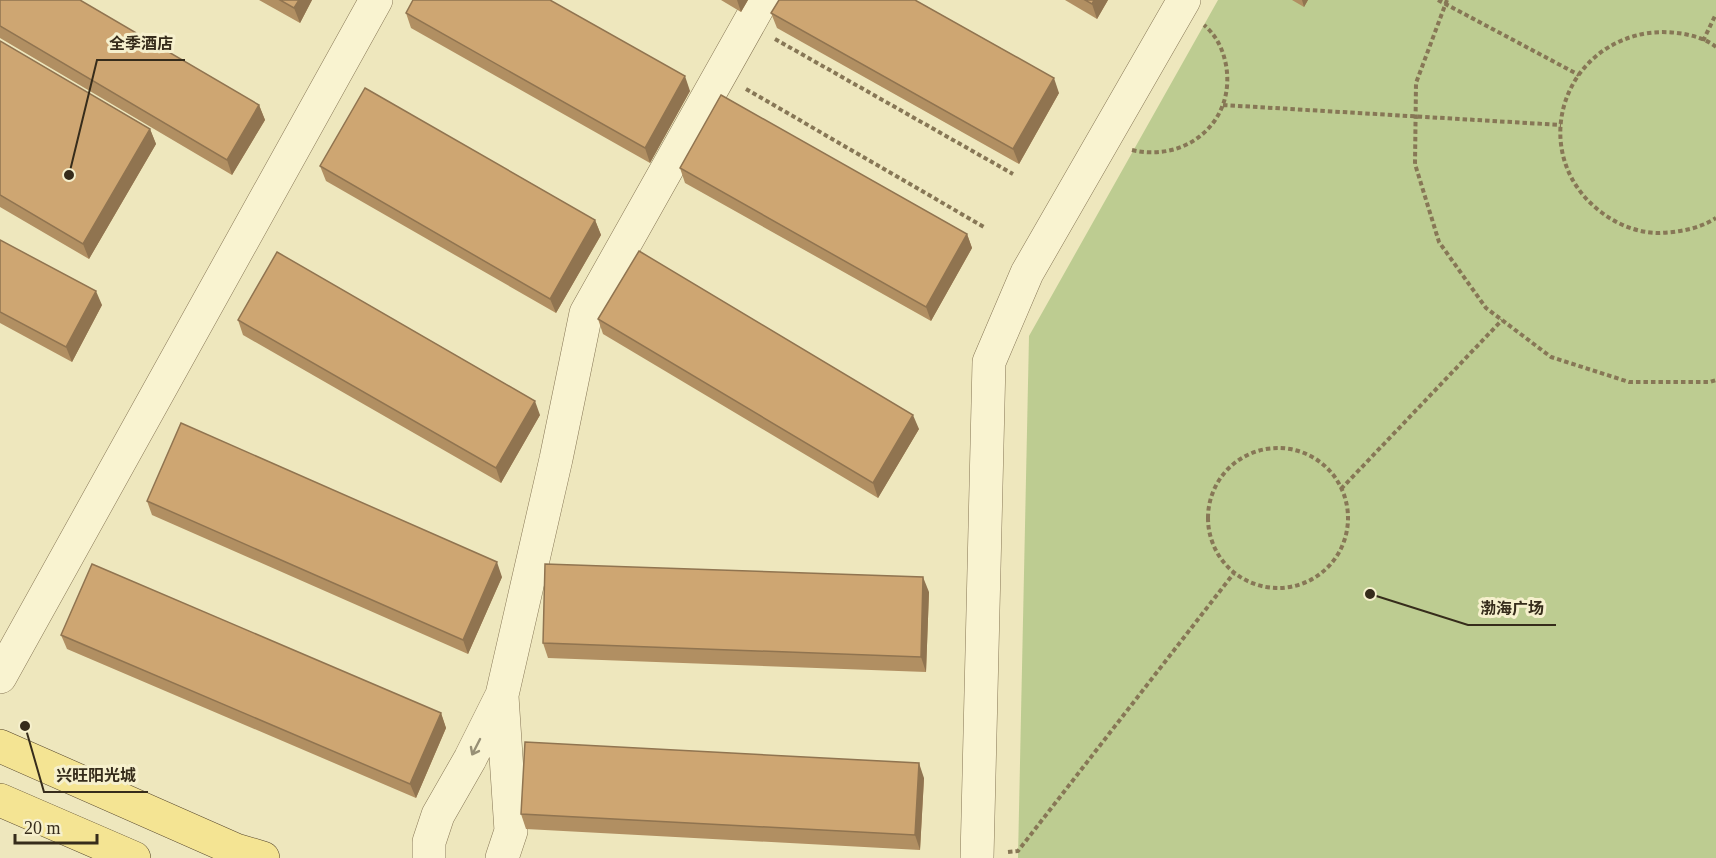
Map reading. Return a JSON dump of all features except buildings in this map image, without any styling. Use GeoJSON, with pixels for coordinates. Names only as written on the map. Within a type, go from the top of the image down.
{"type":"FeatureCollection","features":[{"type":"Feature","properties":{"kind":"main road"},"geometry":{"type":"LineString","coordinates":[[0,746],[237,850],[263,858]]}},
{"type":"Feature","properties":{"kind":"main road"},"geometry":{"type":"LineString","coordinates":[[0,800],[134,858]]}},
{"type":"Feature","properties":{"kind":"street"},"geometry":{"type":"LineString","coordinates":[[0,677],[376,0]]}},
{"type":"Feature","properties":{"kind":"street"},"geometry":{"type":"LineString","coordinates":[[977,857],[989,363],[1027,273],[1182,3]]}},
{"type":"Feature","properties":{"kind":"street"},"geometry":{"type":"LineString","coordinates":[[429,858],[429,842],[438,815],[470,759],[502,694],[556,459],[585,313],[755,12]]}},
{"type":"Feature","properties":{"kind":"street"},"geometry":{"type":"LineString","coordinates":[[502,694],[511,831],[502,858]]}},
{"type":"Feature","properties":{"kind":"path"},"geometry":{"type":"LineString","coordinates":[[1438,0],[1446,2],[1578,75]]}},
{"type":"Feature","properties":{"kind":"path"},"geometry":{"type":"LineString","coordinates":[[1446,2],[1416,83],[1415,164],[1439,242],[1486,308],[1551,357],[1629,382],[1710,382],[1716,380]]}},
{"type":"Feature","properties":{"kind":"path"},"geometry":{"type":"LineString","coordinates":[[1105,137],[1122,148],[1146,153],[1171,152],[1193,142],[1211,126],[1223,105],[1228,80],[1224,54],[1213,32],[1182,3]]}},
{"type":"Feature","properties":{"kind":"path"},"geometry":{"type":"LineString","coordinates":[[755,12],[1013,174]]}},
{"type":"Feature","properties":{"kind":"path"},"geometry":{"type":"LineString","coordinates":[[1703,41],[1716,14]]}},
{"type":"Feature","properties":{"kind":"path"},"geometry":{"type":"LineString","coordinates":[[1716,48],[1682,33],[1650,32],[1619,40],[1592,57],[1572,82],[1561,113],[1560,145],[1569,176],[1588,202],[1613,222],[1646,233],[1681,232],[1716,218]]}},
{"type":"Feature","properties":{"kind":"path"},"geometry":{"type":"LineString","coordinates":[[720,74],[984,227]]}},
{"type":"Feature","properties":{"kind":"path"},"geometry":{"type":"LineString","coordinates":[[1223,105],[1561,125]]}},
{"type":"Feature","properties":{"kind":"path"},"geometry":{"type":"LineString","coordinates":[[1341,489],[1502,320]]}},
{"type":"Feature","properties":{"kind":"path"},"geometry":{"type":"LineString","coordinates":[[1273,448],[1298,450],[1319,461],[1335,477],[1346,496],[1349,519],[1345,541],[1335,561],[1318,576],[1298,585],[1276,589],[1254,584],[1234,573],[1218,555],[1209,533],[1208,509],[1215,486],[1230,466],[1250,453],[1273,448]]}},
{"type":"Feature","properties":{"kind":"path"},"geometry":{"type":"LineString","coordinates":[[977,857],[1018,851],[1234,573]]}},
{"type":"Feature","properties":{"kind":"green space"},"geometry":{"type":"Polygon","coordinates":[[[1218,0],[1716,0],[1716,858],[1018,858],[1029,336],[1218,0]]]}},
{"type":"Feature","properties":{"kind":"place","name":"全季酒店"},"geometry":{"type":"Point","coordinates":[69,175]}},
{"type":"Feature","properties":{"kind":"place","name":"渤海广场"},"geometry":{"type":"Point","coordinates":[1370,594]}},
{"type":"Feature","properties":{"kind":"place","name":"兴旺阳光城"},"geometry":{"type":"Point","coordinates":[25,726]}}]}
